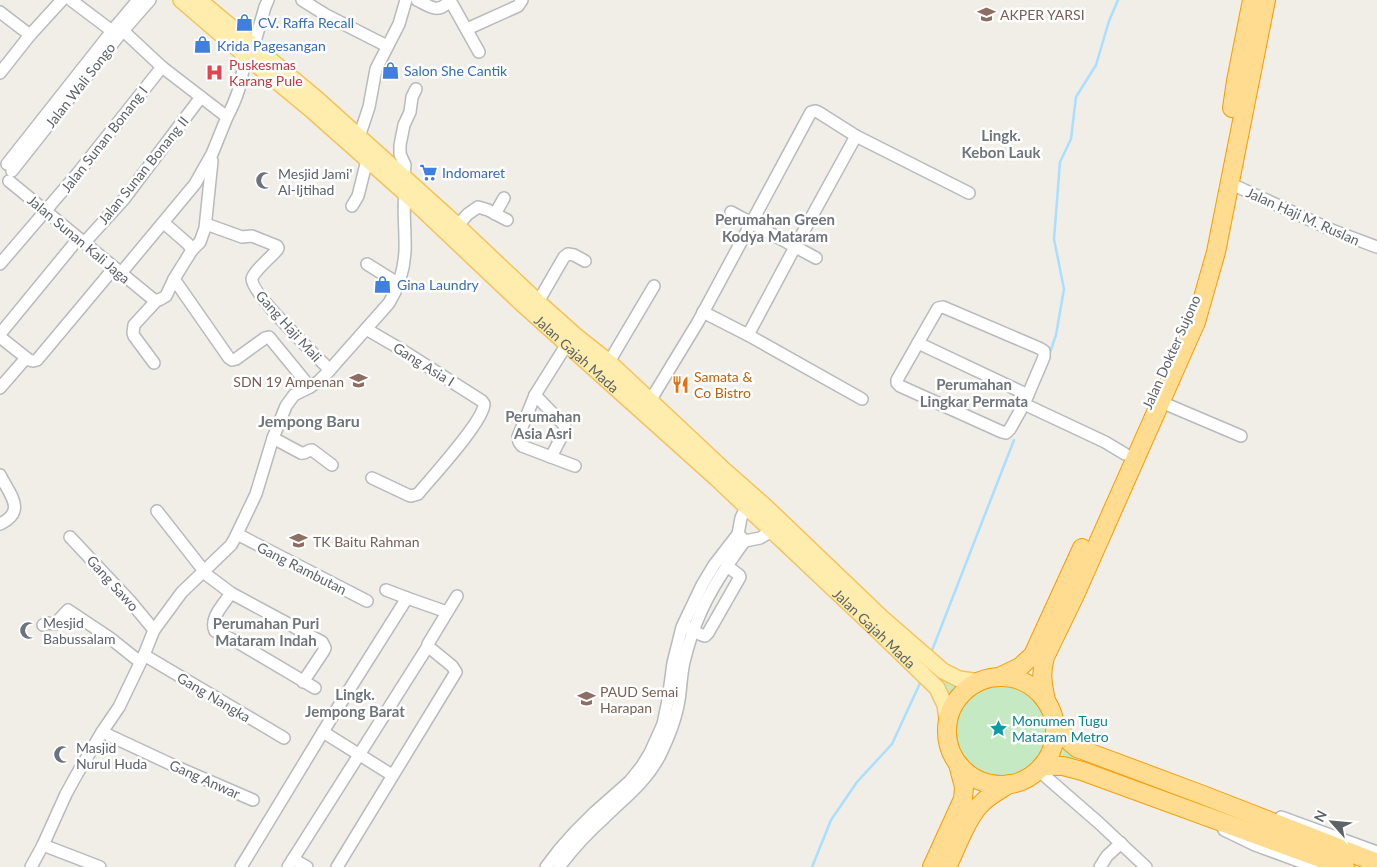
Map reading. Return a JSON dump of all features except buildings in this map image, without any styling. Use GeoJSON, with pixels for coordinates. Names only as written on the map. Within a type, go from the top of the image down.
{"type":"FeatureCollection","features":[{"type":"Feature","properties":{"kind":"highway","name":"Jalan Dokter Sujono"},"geometry":{"type":"LineString","coordinates":[[999,677],[1020,667],[1033,654],[1079,568],[1125,454],[1192,321],[1224,171],[1236,81],[1252,0]]}},
{"type":"Feature","properties":{"kind":"highway"},"geometry":{"type":"LineString","coordinates":[[1046,702],[1042,666],[1049,647],[1075,595],[1079,568],[1161,402],[1216,252],[1266,0]]}},
{"type":"Feature","properties":{"kind":"highway"},"geometry":{"type":"LineString","coordinates":[[999,677],[1013,678],[1026,683],[1037,691],[1051,712],[1054,724],[1054,739],[1050,753],[1040,768],[1025,779],[1009,784],[995,785],[981,781],[968,774],[958,764],[951,752],[948,739],[948,725],[952,709],[962,694],[980,682],[999,677]]}},
{"type":"Feature","properties":{"kind":"highway"},"geometry":{"type":"LineString","coordinates":[[1054,724],[1078,748],[1377,863]]}},
{"type":"Feature","properties":{"kind":"highway"},"geometry":{"type":"LineString","coordinates":[[932,867],[963,799],[964,787],[958,764]]}},
{"type":"Feature","properties":{"kind":"highway"},"geometry":{"type":"LineString","coordinates":[[1040,768],[1063,766],[1082,771],[1345,867]]}},
{"type":"Feature","properties":{"kind":"highway"},"geometry":{"type":"LineString","coordinates":[[947,867],[977,808],[983,801],[1009,784]]}},
{"type":"Feature","properties":{"kind":"main road","name":"Jalan Gajah Mada"},"geometry":{"type":"LineString","coordinates":[[181,0],[203,8],[313,104],[359,137],[404,177],[448,222],[520,302],[567,344],[605,368],[650,401],[724,470],[772,531],[937,688],[942,695],[945,705],[948,725]]}},
{"type":"Feature","properties":{"kind":"main road","name":"Jalan Gajah Mada"},"geometry":{"type":"LineString","coordinates":[[313,104],[367,160],[404,193],[448,222],[575,335],[605,368],[716,478],[943,671],[959,679],[980,682]]}},
{"type":"Feature","properties":{"kind":"street"},"geometry":{"type":"LineString","coordinates":[[0,72],[62,0]]}},
{"type":"Feature","properties":{"kind":"street"},"geometry":{"type":"LineString","coordinates":[[71,0],[117,29],[162,67],[222,113]]}},
{"type":"Feature","properties":{"kind":"street","name":"Jalan Wali Songo"},"geometry":{"type":"LineString","coordinates":[[6,173],[138,0]]}},
{"type":"Feature","properties":{"kind":"street","name":"Jalan Wali Songo"},"geometry":{"type":"LineString","coordinates":[[117,29],[150,0]]}},
{"type":"Feature","properties":{"kind":"street"},"geometry":{"type":"LineString","coordinates":[[154,363],[134,336],[134,324],[153,298],[162,299],[166,296],[192,250],[200,242],[206,224],[212,154],[222,113],[234,104],[241,81],[247,48],[268,0]]}},
{"type":"Feature","properties":{"kind":"street"},"geometry":{"type":"LineString","coordinates":[[302,0],[326,15],[388,46]]}},
{"type":"Feature","properties":{"kind":"street"},"geometry":{"type":"LineString","coordinates":[[359,137],[369,107],[376,69],[398,24],[406,0]]}},
{"type":"Feature","properties":{"kind":"street"},"geometry":{"type":"LineString","coordinates":[[417,0],[437,9],[451,2],[472,27],[479,52]]}},
{"type":"Feature","properties":{"kind":"street"},"geometry":{"type":"LineString","coordinates":[[472,27],[518,6],[522,0]]}},
{"type":"Feature","properties":{"kind":"street"},"geometry":{"type":"LineString","coordinates":[[0,12],[30,35]]}},
{"type":"Feature","properties":{"kind":"street","name":"Jalan Sunan Bonang I"},"geometry":{"type":"LineString","coordinates":[[0,264],[46,211],[162,67]]}},
{"type":"Feature","properties":{"kind":"street"},"geometry":{"type":"LineString","coordinates":[[404,177],[405,165],[400,154],[400,145],[404,125],[410,112],[412,97],[416,89]]}},
{"type":"Feature","properties":{"kind":"street","name":"Jalan Sunan Bonang II"},"geometry":{"type":"LineString","coordinates":[[0,335],[81,241],[124,199],[201,97]]}},
{"type":"Feature","properties":{"kind":"street"},"geometry":{"type":"LineString","coordinates":[[650,401],[703,312],[811,112],[815,111],[856,136],[969,194]]}},
{"type":"Feature","properties":{"kind":"street"},"geometry":{"type":"LineString","coordinates":[[748,335],[856,136]]}},
{"type":"Feature","properties":{"kind":"street"},"geometry":{"type":"LineString","coordinates":[[0,335],[26,358],[32,361],[37,360],[164,223],[195,184],[212,154]]}},
{"type":"Feature","properties":{"kind":"street"},"geometry":{"type":"LineString","coordinates":[[352,206],[358,196],[367,160]]}},
{"type":"Feature","properties":{"kind":"street","name":"Jalan Sunan Kali Jaga"},"geometry":{"type":"LineString","coordinates":[[6,173],[81,241],[153,298]]}},
{"type":"Feature","properties":{"kind":"street","name":"Jalan Haji M. Ruslan"},"geometry":{"type":"LineString","coordinates":[[1229,184],[1334,232],[1377,247]]}},
{"type":"Feature","properties":{"kind":"street"},"geometry":{"type":"LineString","coordinates":[[31,867],[66,794],[118,707],[154,630],[182,592],[231,544],[237,534],[256,494],[282,412],[294,395],[319,381],[330,370],[388,303],[399,284],[405,254],[404,193]]}},
{"type":"Feature","properties":{"kind":"street"},"geometry":{"type":"LineString","coordinates":[[495,214],[504,198]]}},
{"type":"Feature","properties":{"kind":"street"},"geometry":{"type":"LineString","coordinates":[[448,222],[468,214],[478,207],[507,220]]}},
{"type":"Feature","properties":{"kind":"street"},"geometry":{"type":"LineString","coordinates":[[731,212],[816,258]]}},
{"type":"Feature","properties":{"kind":"street"},"geometry":{"type":"LineString","coordinates":[[164,223],[188,244],[192,250]]}},
{"type":"Feature","properties":{"kind":"street","name":"Gang Haji Mali"},"geometry":{"type":"LineString","coordinates":[[206,224],[242,237],[252,236],[277,246],[277,250],[254,274],[252,280],[254,286],[282,320],[330,370]]}},
{"type":"Feature","properties":{"kind":"street"},"geometry":{"type":"LineString","coordinates":[[538,302],[564,257],[568,254],[585,260]]}},
{"type":"Feature","properties":{"kind":"street"},"geometry":{"type":"LineString","coordinates":[[367,264],[399,284]]}},
{"type":"Feature","properties":{"kind":"street"},"geometry":{"type":"LineString","coordinates":[[174,279],[229,358],[232,360],[236,359],[269,337],[310,387]]}},
{"type":"Feature","properties":{"kind":"street"},"geometry":{"type":"LineString","coordinates":[[605,368],[654,286]]}},
{"type":"Feature","properties":{"kind":"street"},"geometry":{"type":"LineString","coordinates":[[943,307],[1044,351],[1044,357],[1026,399],[1010,429],[1004,433],[900,386],[897,380],[938,308],[943,307]]}},
{"type":"Feature","properties":{"kind":"street"},"geometry":{"type":"LineString","coordinates":[[703,312],[862,399]]}},
{"type":"Feature","properties":{"kind":"street","name":"Gang Asia I"},"geometry":{"type":"LineString","coordinates":[[366,329],[431,368],[484,404],[482,412],[467,435],[418,494],[408,496],[372,478]]}},
{"type":"Feature","properties":{"kind":"street"},"geometry":{"type":"LineString","coordinates":[[918,343],[1026,399],[1125,454]]}},
{"type":"Feature","properties":{"kind":"street"},"geometry":{"type":"LineString","coordinates":[[567,344],[536,395],[518,435],[518,440],[522,446],[576,466]]}},
{"type":"Feature","properties":{"kind":"street"},"geometry":{"type":"LineString","coordinates":[[0,388],[26,358]]}},
{"type":"Feature","properties":{"kind":"street"},"geometry":{"type":"LineString","coordinates":[[536,395],[565,426],[565,430],[551,456]]}},
{"type":"Feature","properties":{"kind":"street"},"geometry":{"type":"LineString","coordinates":[[1161,402],[1241,436]]}},
{"type":"Feature","properties":{"kind":"street"},"geometry":{"type":"LineString","coordinates":[[273,438],[301,454],[312,450],[332,465]]}},
{"type":"Feature","properties":{"kind":"street"},"geometry":{"type":"LineString","coordinates":[[0,475],[14,502],[15,509],[12,517],[0,524]]}},
{"type":"Feature","properties":{"kind":"street"},"geometry":{"type":"LineString","coordinates":[[687,628],[703,606],[727,566],[741,538],[741,518],[756,511]]}},
{"type":"Feature","properties":{"kind":"street"},"geometry":{"type":"LineString","coordinates":[[157,512],[204,572],[231,593],[322,642],[325,648],[303,682]]}},
{"type":"Feature","properties":{"kind":"street"},"geometry":{"type":"LineString","coordinates":[[560,867],[602,819],[637,788],[658,758],[672,727],[673,662],[687,628],[698,593],[714,565],[741,538],[760,538],[772,531]]}},
{"type":"Feature","properties":{"kind":"street","name":"Gang Rambutan"},"geometry":{"type":"LineString","coordinates":[[237,534],[367,601]]}},
{"type":"Feature","properties":{"kind":"street","name":"Gang Sawo"},"geometry":{"type":"LineString","coordinates":[[70,537],[130,601],[154,630]]}},
{"type":"Feature","properties":{"kind":"street"},"geometry":{"type":"LineString","coordinates":[[687,628],[705,636],[740,577],[727,566]]}},
{"type":"Feature","properties":{"kind":"street"},"geometry":{"type":"LineString","coordinates":[[715,585],[730,595]]}},
{"type":"Feature","properties":{"kind":"street"},"geometry":{"type":"LineString","coordinates":[[386,590],[447,612]]}},
{"type":"Feature","properties":{"kind":"street"},"geometry":{"type":"LineString","coordinates":[[231,593],[214,618],[215,631],[315,688]]}},
{"type":"Feature","properties":{"kind":"street"},"geometry":{"type":"LineString","coordinates":[[307,867],[291,863],[428,646],[432,636],[457,596]]}},
{"type":"Feature","properties":{"kind":"street"},"geometry":{"type":"LineString","coordinates":[[241,867],[407,598]]}},
{"type":"Feature","properties":{"kind":"street","name":"Gang Nangka"},"geometry":{"type":"LineString","coordinates":[[43,625],[47,623],[55,624],[68,610],[142,658],[284,738]]}},
{"type":"Feature","properties":{"kind":"street"},"geometry":{"type":"LineString","coordinates":[[337,867],[456,672],[452,666],[428,646]]}},
{"type":"Feature","properties":{"kind":"street"},"geometry":{"type":"LineString","coordinates":[[546,867],[575,832],[630,781],[642,766],[650,754],[672,706]]}},
{"type":"Feature","properties":{"kind":"street","name":"Gang Anwar"},"geometry":{"type":"LineString","coordinates":[[102,732],[253,800]]}},
{"type":"Feature","properties":{"kind":"street"},"geometry":{"type":"LineString","coordinates":[[323,732],[392,775]]}},
{"type":"Feature","properties":{"kind":"street"},"geometry":{"type":"LineString","coordinates":[[1040,768],[1146,867]]}},
{"type":"Feature","properties":{"kind":"street"},"geometry":{"type":"LineString","coordinates":[[1203,795],[1252,806],[1377,852]]}},
{"type":"Feature","properties":{"kind":"street"},"geometry":{"type":"LineString","coordinates":[[1197,813],[1254,845],[1315,867]]}},
{"type":"Feature","properties":{"kind":"street"},"geometry":{"type":"LineString","coordinates":[[1100,867],[1107,856],[1121,843]]}},
{"type":"Feature","properties":{"kind":"street"},"geometry":{"type":"LineString","coordinates":[[43,845],[100,867]]}},
{"type":"Feature","properties":{"kind":"green space"},"geometry":{"type":"Polygon","coordinates":[[[935,671],[964,682],[957,686],[947,701],[932,675],[935,671]]]}},
{"type":"Feature","properties":{"kind":"green space"},"geometry":{"type":"Polygon","coordinates":[[[1001,686],[1018,690],[1033,699],[1042,714],[1046,731],[1042,748],[1033,763],[1018,772],[1001,776],[984,772],[969,763],[960,748],[956,731],[960,714],[969,699],[984,690],[1001,686]]]}},
{"type":"Feature","properties":{"kind":"green space"},"geometry":{"type":"Polygon","coordinates":[[[1060,743],[1078,760],[1055,759],[1060,743]]]}},
{"type":"Feature","properties":{"kind":"waterway"},"geometry":{"type":"LineString","coordinates":[[1048,358],[1056,335],[1064,289],[1054,239],[1060,162],[1071,139],[1076,97],[1096,65],[1109,21],[1118,0]]}},
{"type":"Feature","properties":{"kind":"waterway"},"geometry":{"type":"LineString","coordinates":[[1042,376],[1044,370]]}},
{"type":"Feature","properties":{"kind":"waterway"},"geometry":{"type":"LineString","coordinates":[[931,653],[1014,440]]}},
{"type":"Feature","properties":{"kind":"waterway"},"geometry":{"type":"LineString","coordinates":[[812,867],[831,820],[857,782],[892,744],[921,681]]}},
{"type":"Feature","properties":{"kind":"place","name":"AKPER YARSI"},"geometry":{"type":"Point","coordinates":[986,14]}},
{"type":"Feature","properties":{"kind":"place","name":"CV. Raffa Recall"},"geometry":{"type":"Point","coordinates":[244,22]}},
{"type":"Feature","properties":{"kind":"place","name":"Krida Pagesangan"},"geometry":{"type":"Point","coordinates":[203,45]}},
{"type":"Feature","properties":{"kind":"place","name":"Salon She Cantik"},"geometry":{"type":"Point","coordinates":[390,70]}},
{"type":"Feature","properties":{"kind":"place","name":"Puskesmas Karang Pule"},"geometry":{"type":"Point","coordinates":[215,72]}},
{"type":"Feature","properties":{"kind":"place","name":"Indomaret"},"geometry":{"type":"Point","coordinates":[428,172]}},
{"type":"Feature","properties":{"kind":"place","name":"Mesjid Jami' Al-Ijtihad"},"geometry":{"type":"Point","coordinates":[264,181]}},
{"type":"Feature","properties":{"kind":"place","name":"Gina Laundry"},"geometry":{"type":"Point","coordinates":[383,284]}},
{"type":"Feature","properties":{"kind":"place","name":"SDN 19 Ampenan"},"geometry":{"type":"Point","coordinates":[358,381]}},
{"type":"Feature","properties":{"kind":"place","name":"Samata & Co Bistro"},"geometry":{"type":"Point","coordinates":[680,384]}},
{"type":"Feature","properties":{"kind":"place","name":"TK Baitu Rahman"},"geometry":{"type":"Point","coordinates":[299,541]}},
{"type":"Feature","properties":{"kind":"place","name":"Mesjid Babussalam"},"geometry":{"type":"Point","coordinates":[29,630]}},
{"type":"Feature","properties":{"kind":"place","name":"PAUD Semai Harapan"},"geometry":{"type":"Point","coordinates":[586,699]}},
{"type":"Feature","properties":{"kind":"place","name":"Monumen Tugu Mataram Metro"},"geometry":{"type":"Point","coordinates":[998,728]}},
{"type":"Feature","properties":{"kind":"place","name":"Masjid Nurul Huda"},"geometry":{"type":"Point","coordinates":[62,755]}},
{"type":"Feature","properties":{"kind":"district","name":"Lingk. Kebon Lauk"},"geometry":{"type":"Point","coordinates":[1001,144]}},
{"type":"Feature","properties":{"kind":"district","name":"Perumahan Green Kodya Mataram"},"geometry":{"type":"Point","coordinates":[775,228]}},
{"type":"Feature","properties":{"kind":"district","name":"Perumahan Lingkar Permata"},"geometry":{"type":"Point","coordinates":[974,392]}},
{"type":"Feature","properties":{"kind":"district","name":"Jempong Baru"},"geometry":{"type":"Point","coordinates":[309,420]}},
{"type":"Feature","properties":{"kind":"district","name":"Perumahan Asia Asri"},"geometry":{"type":"Point","coordinates":[543,424]}},
{"type":"Feature","properties":{"kind":"district","name":"Perumahan Puri Mataram Indah"},"geometry":{"type":"Point","coordinates":[266,632]}},
{"type":"Feature","properties":{"kind":"district","name":"Lingk. Jempong Barat"},"geometry":{"type":"Point","coordinates":[355,702]}}]}
